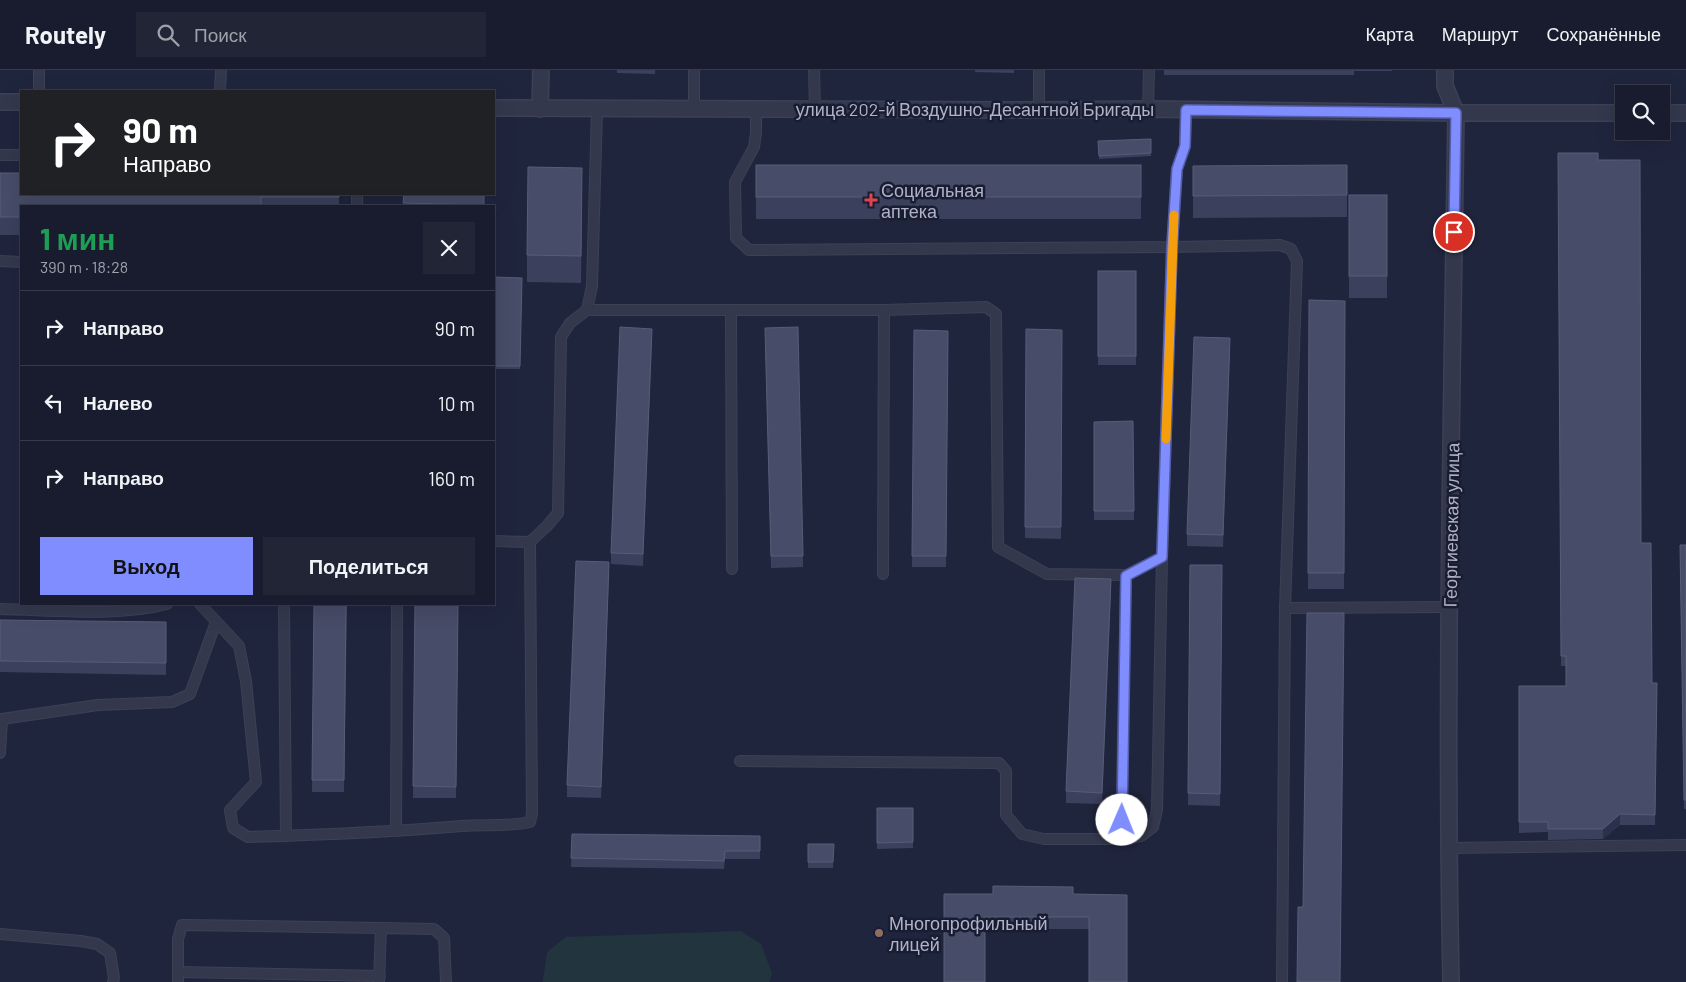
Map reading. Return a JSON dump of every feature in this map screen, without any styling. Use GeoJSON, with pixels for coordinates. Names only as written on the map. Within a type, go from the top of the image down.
{"type":"FeatureCollection","features":[{"type":"Feature","properties":{"kind":"street"},"geometry":{"type":"LineString","coordinates":[[540,109],[541,70]]}},
{"type":"Feature","properties":{"kind":"street","name":"Георгиевская улица"},"geometry":{"type":"LineString","coordinates":[[1445,70],[1445,86],[1456,113],[1450,607],[1450,982]]}},
{"type":"Feature","properties":{"kind":"street"},"geometry":{"type":"LineString","coordinates":[[0,102],[20,102]]}},
{"type":"Feature","properties":{"kind":"street","name":"улица 202-й Воздушно-Десантной Бригады"},"geometry":{"type":"LineString","coordinates":[[495,108],[1615,113]]}},
{"type":"Feature","properties":{"kind":"street"},"geometry":{"type":"LineString","coordinates":[[1670,113],[1686,113]]}},
{"type":"Feature","properties":{"kind":"lane"},"geometry":{"type":"LineString","coordinates":[[39,70],[39,90]]}},
{"type":"Feature","properties":{"kind":"lane"},"geometry":{"type":"LineString","coordinates":[[220,90],[221,70]]}},
{"type":"Feature","properties":{"kind":"lane"},"geometry":{"type":"LineString","coordinates":[[694,70],[694,108]]}},
{"type":"Feature","properties":{"kind":"lane"},"geometry":{"type":"LineString","coordinates":[[814,70],[815,109]]}},
{"type":"Feature","properties":{"kind":"lane"},"geometry":{"type":"LineString","coordinates":[[1039,70],[1039,110]]}},
{"type":"Feature","properties":{"kind":"lane"},"geometry":{"type":"LineString","coordinates":[[1148,110],[1149,70]]}},
{"type":"Feature","properties":{"kind":"lane"},"geometry":{"type":"LineString","coordinates":[[587,310],[592,286],[597,109]]}},
{"type":"Feature","properties":{"kind":"lane"},"geometry":{"type":"LineString","coordinates":[[756,109],[754,147],[735,182],[736,238],[749,250],[1280,245],[1291,249],[1297,261],[1285,608],[1282,982]]}},
{"type":"Feature","properties":{"kind":"lane"},"geometry":{"type":"LineString","coordinates":[[740,761],[999,763],[1006,771],[1006,815],[1022,834],[1044,839],[1121,839],[1141,836],[1153,827],[1156,810],[1172,247],[1177,169],[1185,146],[1186,110]]}},
{"type":"Feature","properties":{"kind":"lane"},"geometry":{"type":"LineString","coordinates":[[0,155],[20,155]]}},
{"type":"Feature","properties":{"kind":"lane"},"geometry":{"type":"LineString","coordinates":[[0,261],[20,262]]}},
{"type":"Feature","properties":{"kind":"lane"},"geometry":{"type":"LineString","coordinates":[[495,541],[530,542],[558,513],[562,336],[570,323],[587,310],[884,310],[986,307],[996,314],[998,547],[1047,574],[1126,576],[1162,557]]}},
{"type":"Feature","properties":{"kind":"lane"},"geometry":{"type":"LineString","coordinates":[[731,310],[732,569]]}},
{"type":"Feature","properties":{"kind":"lane"},"geometry":{"type":"LineString","coordinates":[[883,574],[884,310]]}},
{"type":"Feature","properties":{"kind":"lane"},"geometry":{"type":"LineString","coordinates":[[201,605],[239,646],[246,681],[256,782],[230,810],[233,828],[248,838],[396,831],[468,825],[520,824],[530,822],[532,814],[530,542]]}},
{"type":"Feature","properties":{"kind":"lane"},"geometry":{"type":"LineString","coordinates":[[1121,839],[1126,576]]}},
{"type":"Feature","properties":{"kind":"lane"},"geometry":{"type":"LineString","coordinates":[[0,609],[149,609],[163,605]]}},
{"type":"Feature","properties":{"kind":"lane"},"geometry":{"type":"LineString","coordinates":[[284,605],[286,836]]}},
{"type":"Feature","properties":{"kind":"lane"},"geometry":{"type":"LineString","coordinates":[[396,831],[397,605]]}},
{"type":"Feature","properties":{"kind":"lane"},"geometry":{"type":"LineString","coordinates":[[1285,608],[1450,607]]}},
{"type":"Feature","properties":{"kind":"lane"},"geometry":{"type":"LineString","coordinates":[[0,753],[1,719],[98,705],[172,702],[190,694],[216,622]]}},
{"type":"Feature","properties":{"kind":"lane"},"geometry":{"type":"LineString","coordinates":[[1449,848],[1686,845]]}},
{"type":"Feature","properties":{"kind":"lane"},"geometry":{"type":"LineString","coordinates":[[381,928],[380,979],[178,977],[178,938],[182,925],[381,928],[434,929],[444,938],[446,982]]}},
{"type":"Feature","properties":{"kind":"lane"},"geometry":{"type":"LineString","coordinates":[[0,934],[97,944],[110,953],[113,982]]}},
{"type":"Feature","properties":{"kind":"shaded area"},"geometry":{"type":"Polygon","coordinates":[[[741,931],[761,944],[772,973],[769,982],[543,982],[547,952],[566,937],[741,931]]]}},
{"type":"Feature","properties":{"kind":"building"},"geometry":{"type":"Polygon","coordinates":[[[1151,139],[1151,153],[1099,156],[1098,141],[1151,139]]]}},
{"type":"Feature","properties":{"kind":"building"},"geometry":{"type":"Polygon","coordinates":[[[1558,153],[1598,153],[1598,160],[1640,160],[1641,543],[1651,543],[1652,683],[1657,683],[1655,815],[1620,814],[1603,829],[1548,829],[1548,822],[1519,822],[1519,686],[1566,686],[1566,656],[1561,656],[1558,153]]]}},
{"type":"Feature","properties":{"kind":"building"},"geometry":{"type":"Polygon","coordinates":[[[756,165],[1141,165],[1141,197],[756,197],[756,165]]]}},
{"type":"Feature","properties":{"kind":"building"},"geometry":{"type":"Polygon","coordinates":[[[1347,165],[1347,195],[1193,196],[1193,166],[1347,165]]]}},
{"type":"Feature","properties":{"kind":"building"},"geometry":{"type":"Polygon","coordinates":[[[528,167],[582,168],[581,256],[527,255],[528,167]]]}},
{"type":"Feature","properties":{"kind":"building"},"geometry":{"type":"Polygon","coordinates":[[[0,173],[20,173],[20,195],[339,195],[339,197],[261,197],[261,205],[20,205],[20,217],[0,217],[0,173]]]}},
{"type":"Feature","properties":{"kind":"building"},"geometry":{"type":"Polygon","coordinates":[[[404,195],[484,195],[484,205],[403,203],[404,195]]]}},
{"type":"Feature","properties":{"kind":"building"},"geometry":{"type":"Polygon","coordinates":[[[1349,195],[1387,195],[1387,276],[1349,276],[1349,195]]]}},
{"type":"Feature","properties":{"kind":"building"},"geometry":{"type":"Polygon","coordinates":[[[1098,271],[1136,271],[1136,356],[1098,356],[1098,271]]]}},
{"type":"Feature","properties":{"kind":"building"},"geometry":{"type":"Polygon","coordinates":[[[495,277],[522,278],[520,366],[495,366],[495,277]]]}},
{"type":"Feature","properties":{"kind":"building"},"geometry":{"type":"Polygon","coordinates":[[[1309,300],[1345,301],[1344,573],[1308,573],[1309,300]]]}},
{"type":"Feature","properties":{"kind":"building"},"geometry":{"type":"Polygon","coordinates":[[[620,327],[652,329],[643,554],[611,553],[620,327]]]}},
{"type":"Feature","properties":{"kind":"building"},"geometry":{"type":"Polygon","coordinates":[[[798,327],[803,556],[771,556],[765,328],[798,327]]]}},
{"type":"Feature","properties":{"kind":"building"},"geometry":{"type":"Polygon","coordinates":[[[1026,329],[1062,330],[1061,527],[1025,527],[1026,329]]]}},
{"type":"Feature","properties":{"kind":"building"},"geometry":{"type":"Polygon","coordinates":[[[914,330],[948,331],[946,556],[912,556],[914,330]]]}},
{"type":"Feature","properties":{"kind":"building"},"geometry":{"type":"Polygon","coordinates":[[[1194,337],[1230,338],[1223,535],[1187,534],[1194,337]]]}},
{"type":"Feature","properties":{"kind":"building"},"geometry":{"type":"Polygon","coordinates":[[[1133,421],[1134,511],[1094,511],[1094,422],[1133,421]]]}},
{"type":"Feature","properties":{"kind":"building"},"geometry":{"type":"Polygon","coordinates":[[[1680,545],[1686,545],[1686,800],[1684,800],[1680,545]]]}},
{"type":"Feature","properties":{"kind":"building"},"geometry":{"type":"Polygon","coordinates":[[[576,561],[609,562],[601,787],[567,785],[576,561]]]}},
{"type":"Feature","properties":{"kind":"building"},"geometry":{"type":"Polygon","coordinates":[[[1190,565],[1222,565],[1220,794],[1188,793],[1190,565]]]}},
{"type":"Feature","properties":{"kind":"building"},"geometry":{"type":"Polygon","coordinates":[[[1075,578],[1111,579],[1102,793],[1066,791],[1075,578]]]}},
{"type":"Feature","properties":{"kind":"building"},"geometry":{"type":"Polygon","coordinates":[[[314,605],[346,605],[344,780],[312,780],[314,605]]]}},
{"type":"Feature","properties":{"kind":"building"},"geometry":{"type":"Polygon","coordinates":[[[415,605],[458,605],[456,787],[413,786],[415,605]]]}},
{"type":"Feature","properties":{"kind":"building"},"geometry":{"type":"Polygon","coordinates":[[[1307,613],[1344,613],[1340,982],[1297,982],[1298,907],[1303,907],[1307,613]]]}},
{"type":"Feature","properties":{"kind":"building"},"geometry":{"type":"Polygon","coordinates":[[[0,620],[166,622],[166,663],[0,661],[0,620]]]}},
{"type":"Feature","properties":{"kind":"building"},"geometry":{"type":"Polygon","coordinates":[[[877,808],[913,808],[913,842],[877,843],[877,808]]]}},
{"type":"Feature","properties":{"kind":"building"},"geometry":{"type":"Polygon","coordinates":[[[572,834],[760,836],[760,851],[725,851],[724,861],[571,858],[572,834]]]}},
{"type":"Feature","properties":{"kind":"building"},"geometry":{"type":"Polygon","coordinates":[[[808,844],[834,844],[833,862],[808,862],[808,844]]]}},
{"type":"Feature","properties":{"kind":"building"},"geometry":{"type":"Polygon","coordinates":[[[993,886],[1073,887],[1073,894],[1127,895],[1127,982],[1089,982],[1089,917],[985,917],[985,982],[944,982],[944,894],[993,894],[993,886]]]}},
{"type":"Feature","properties":{"kind":"slow traffic"},"geometry":{"type":"LineString","coordinates":[[1166,439],[1174,215]]}},
{"type":"Feature","properties":{"kind":"place","name":"Социальная аптека"},"geometry":{"type":"Point","coordinates":[871,200]}},
{"type":"Feature","properties":{"kind":"place","name":"Многопрофильный лицей"},"geometry":{"type":"Point","coordinates":[879,933]}},
{"type":"Feature","properties":{"kind":"route"},"geometry":{"type":"LineString","coordinates":[[1122,820],[1126,576],[1162,557],[1172,247],[1177,169],[1185,146],[1186,110],[1456,113],[1454,232]]}}]}
